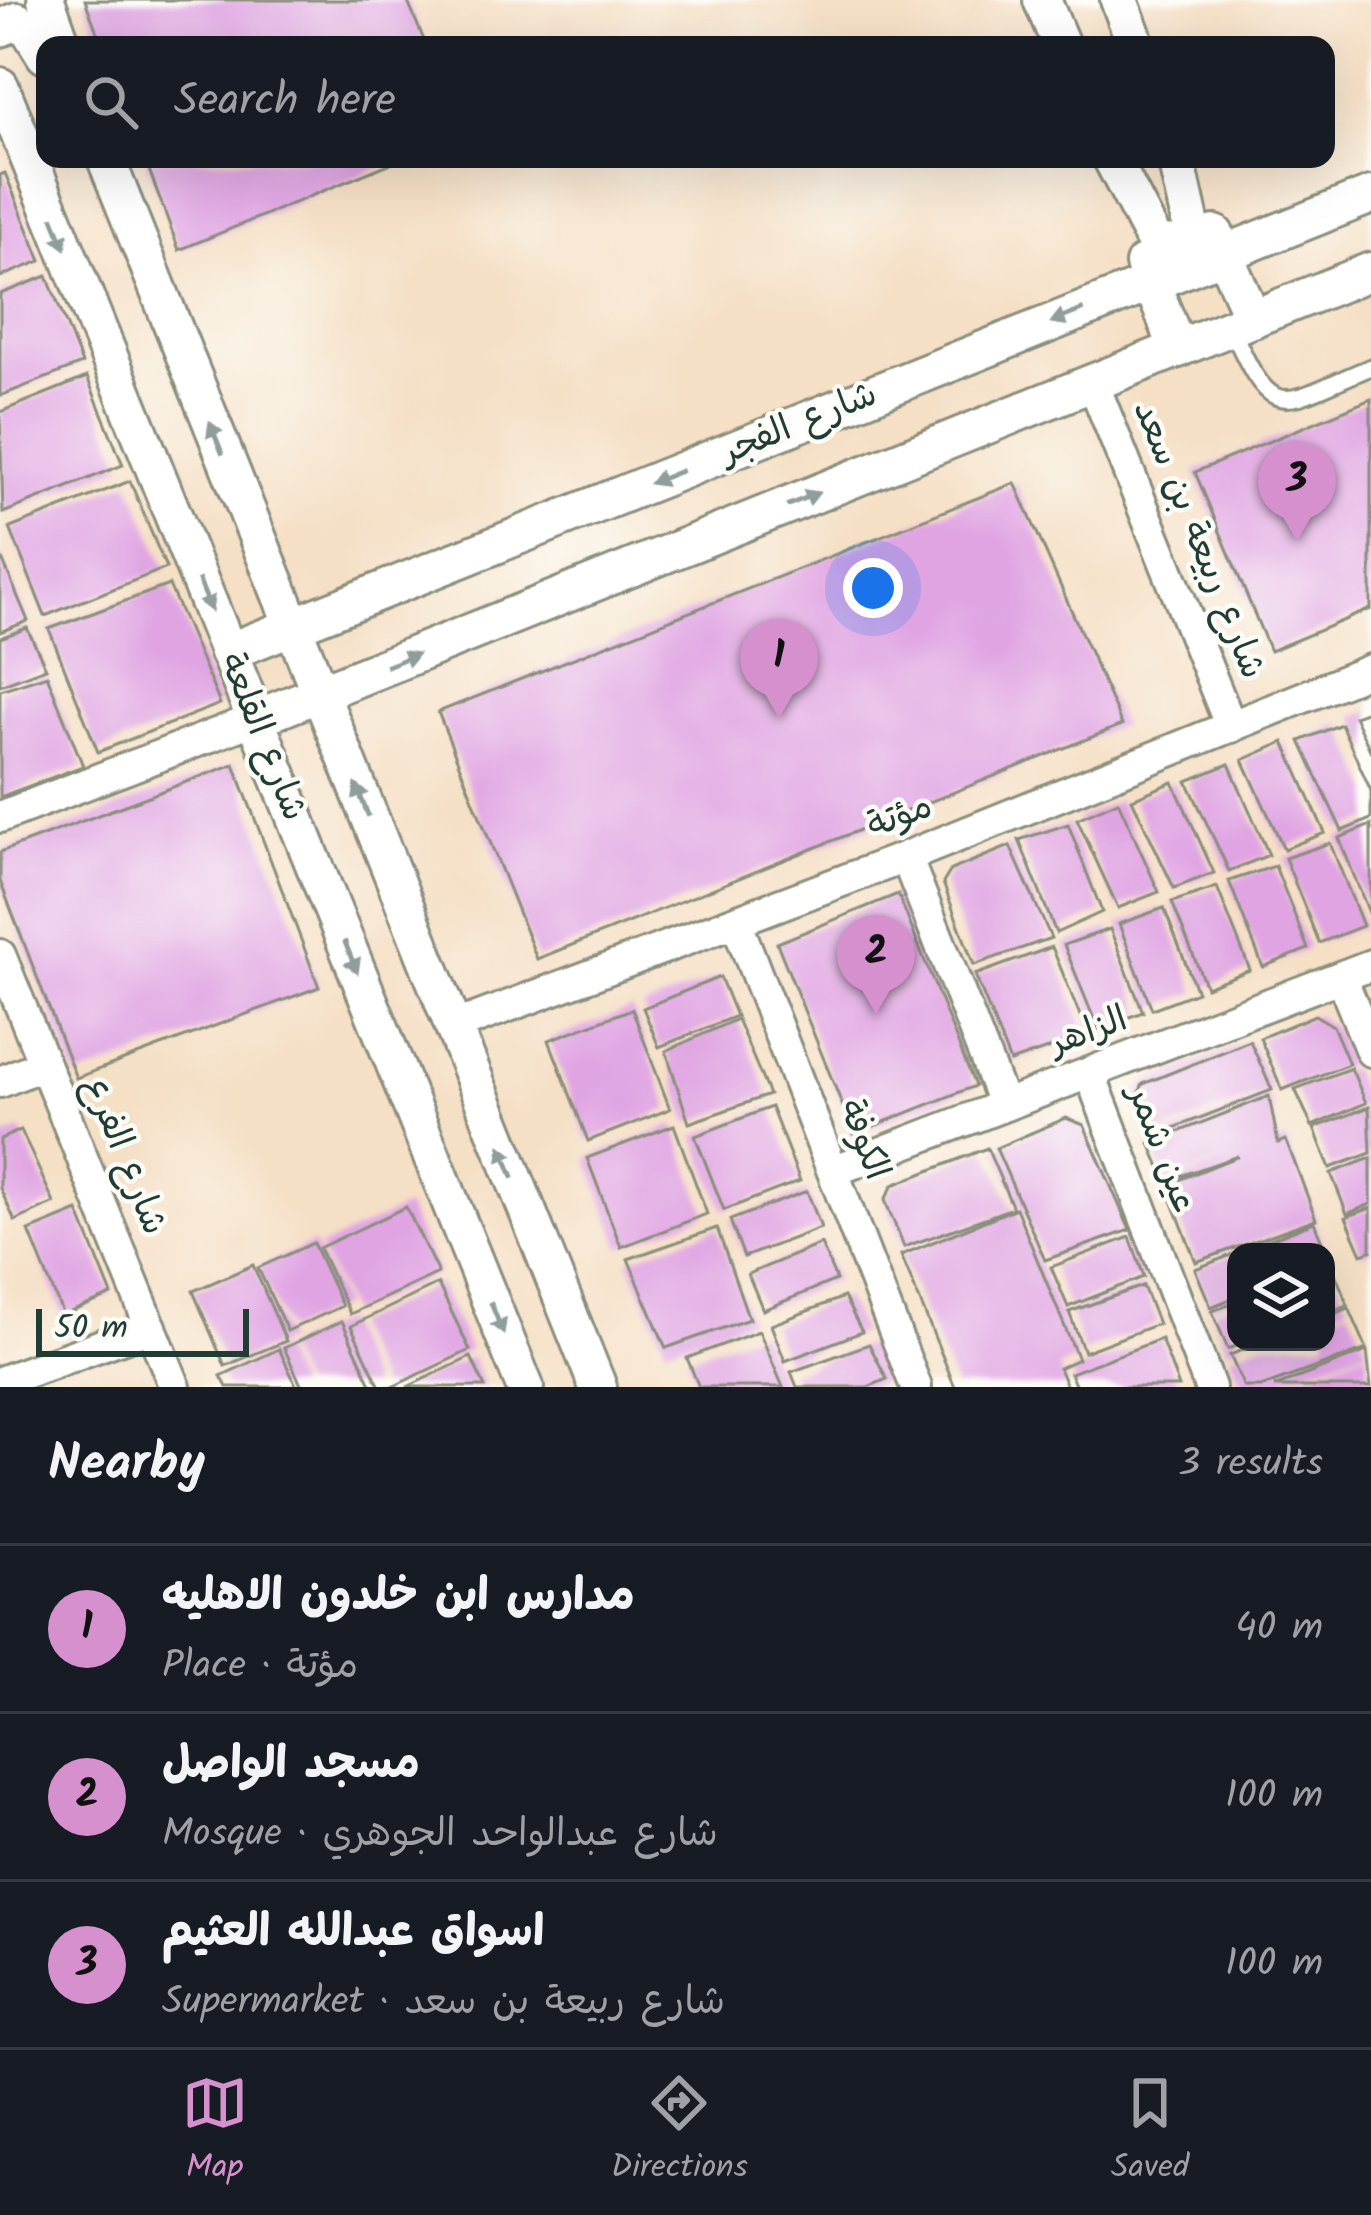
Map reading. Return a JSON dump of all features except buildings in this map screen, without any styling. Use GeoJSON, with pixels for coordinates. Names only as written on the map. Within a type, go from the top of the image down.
{"type":"FeatureCollection","features":[{"type":"Feature","properties":{"kind":"street"},"geometry":{"type":"LineString","coordinates":[[46,0],[59,36]]}},
{"type":"Feature","properties":{"kind":"street"},"geometry":{"type":"LineString","coordinates":[[1042,0],[1057,36]]}},
{"type":"Feature","properties":{"kind":"street"},"geometry":{"type":"LineString","coordinates":[[1118,0],[1132,36]]}},
{"type":"Feature","properties":{"kind":"street"},"geometry":{"type":"LineString","coordinates":[[0,28],[17,21],[36,40]]}},
{"type":"Feature","properties":{"kind":"street","name":"شارع القلعة"},"geometry":{"type":"LineString","coordinates":[[0,42],[2,91],[525,1387]]}},
{"type":"Feature","properties":{"kind":"street","name":"شارع القلعة"},"geometry":{"type":"LineString","coordinates":[[110,168],[598,1387]]}},
{"type":"Feature","properties":{"kind":"street"},"geometry":{"type":"LineString","coordinates":[[1113,168],[1178,349]]}},
{"type":"Feature","properties":{"kind":"street"},"geometry":{"type":"LineString","coordinates":[[1115,168],[1153,238],[1164,246],[1186,241],[1192,230],[1182,168]]}},
{"type":"Feature","properties":{"kind":"street"},"geometry":{"type":"LineString","coordinates":[[1184,168],[1224,254],[1242,323]]}},
{"type":"Feature","properties":{"kind":"street","name":"شارع الفجر"},"geometry":{"type":"LineString","coordinates":[[228,652],[1371,195]]}},
{"type":"Feature","properties":{"kind":"street","name":"شارع الفجر"},"geometry":{"type":"LineString","coordinates":[[255,719],[1371,271]]}},
{"type":"Feature","properties":{"kind":"street","name":"شارع ربيعة بن سعد"},"geometry":{"type":"LineString","coordinates":[[1094,383],[1231,727]]}},
{"type":"Feature","properties":{"kind":"street","name":"مؤتة"},"geometry":{"type":"LineString","coordinates":[[453,1027],[906,857],[1371,670]]}},
{"type":"Feature","properties":{"kind":"street"},"geometry":{"type":"LineString","coordinates":[[0,817],[255,719]]}},
{"type":"Feature","properties":{"kind":"street"},"geometry":{"type":"LineString","coordinates":[[906,857],[1003,1103]]}},
{"type":"Feature","properties":{"kind":"street","name":"الكوفة"},"geometry":{"type":"LineString","coordinates":[[736,921],[916,1387]]}},
{"type":"Feature","properties":{"kind":"street","name":"شارع الفرع"},"geometry":{"type":"LineString","coordinates":[[0,955],[176,1387]]}},
{"type":"Feature","properties":{"kind":"street","name":"الزاهر"},"geometry":{"type":"LineString","coordinates":[[832,1171],[1371,964]]}},
{"type":"Feature","properties":{"kind":"street"},"geometry":{"type":"LineString","coordinates":[[1341,976],[1371,1051]]}},
{"type":"Feature","properties":{"kind":"street"},"geometry":{"type":"LineString","coordinates":[[0,1082],[44,1064]]}},
{"type":"Feature","properties":{"kind":"street","name":"عين شمر"},"geometry":{"type":"LineString","coordinates":[[1090,1074],[1210,1387]]}},
{"type":"Feature","properties":{"kind":"street"},"geometry":{"type":"LineString","coordinates":[[0,1382],[151,1327]]}},
{"type":"Feature","properties":{"kind":"lane"},"geometry":{"type":"LineString","coordinates":[[1242,323],[1254,380],[1275,399],[1292,400],[1371,368]]}},
{"type":"Feature","properties":{"kind":"place","name":"اسواق عبدالله العثيم"},"geometry":{"type":"Point","coordinates":[1297,541]}},
{"type":"Feature","properties":{"kind":"place","name":"مدارس ابن خلدون الاهليه"},"geometry":{"type":"Point","coordinates":[779,718]}},
{"type":"Feature","properties":{"kind":"place","name":"مسجد الواصل"},"geometry":{"type":"Point","coordinates":[876,1014]}}]}
